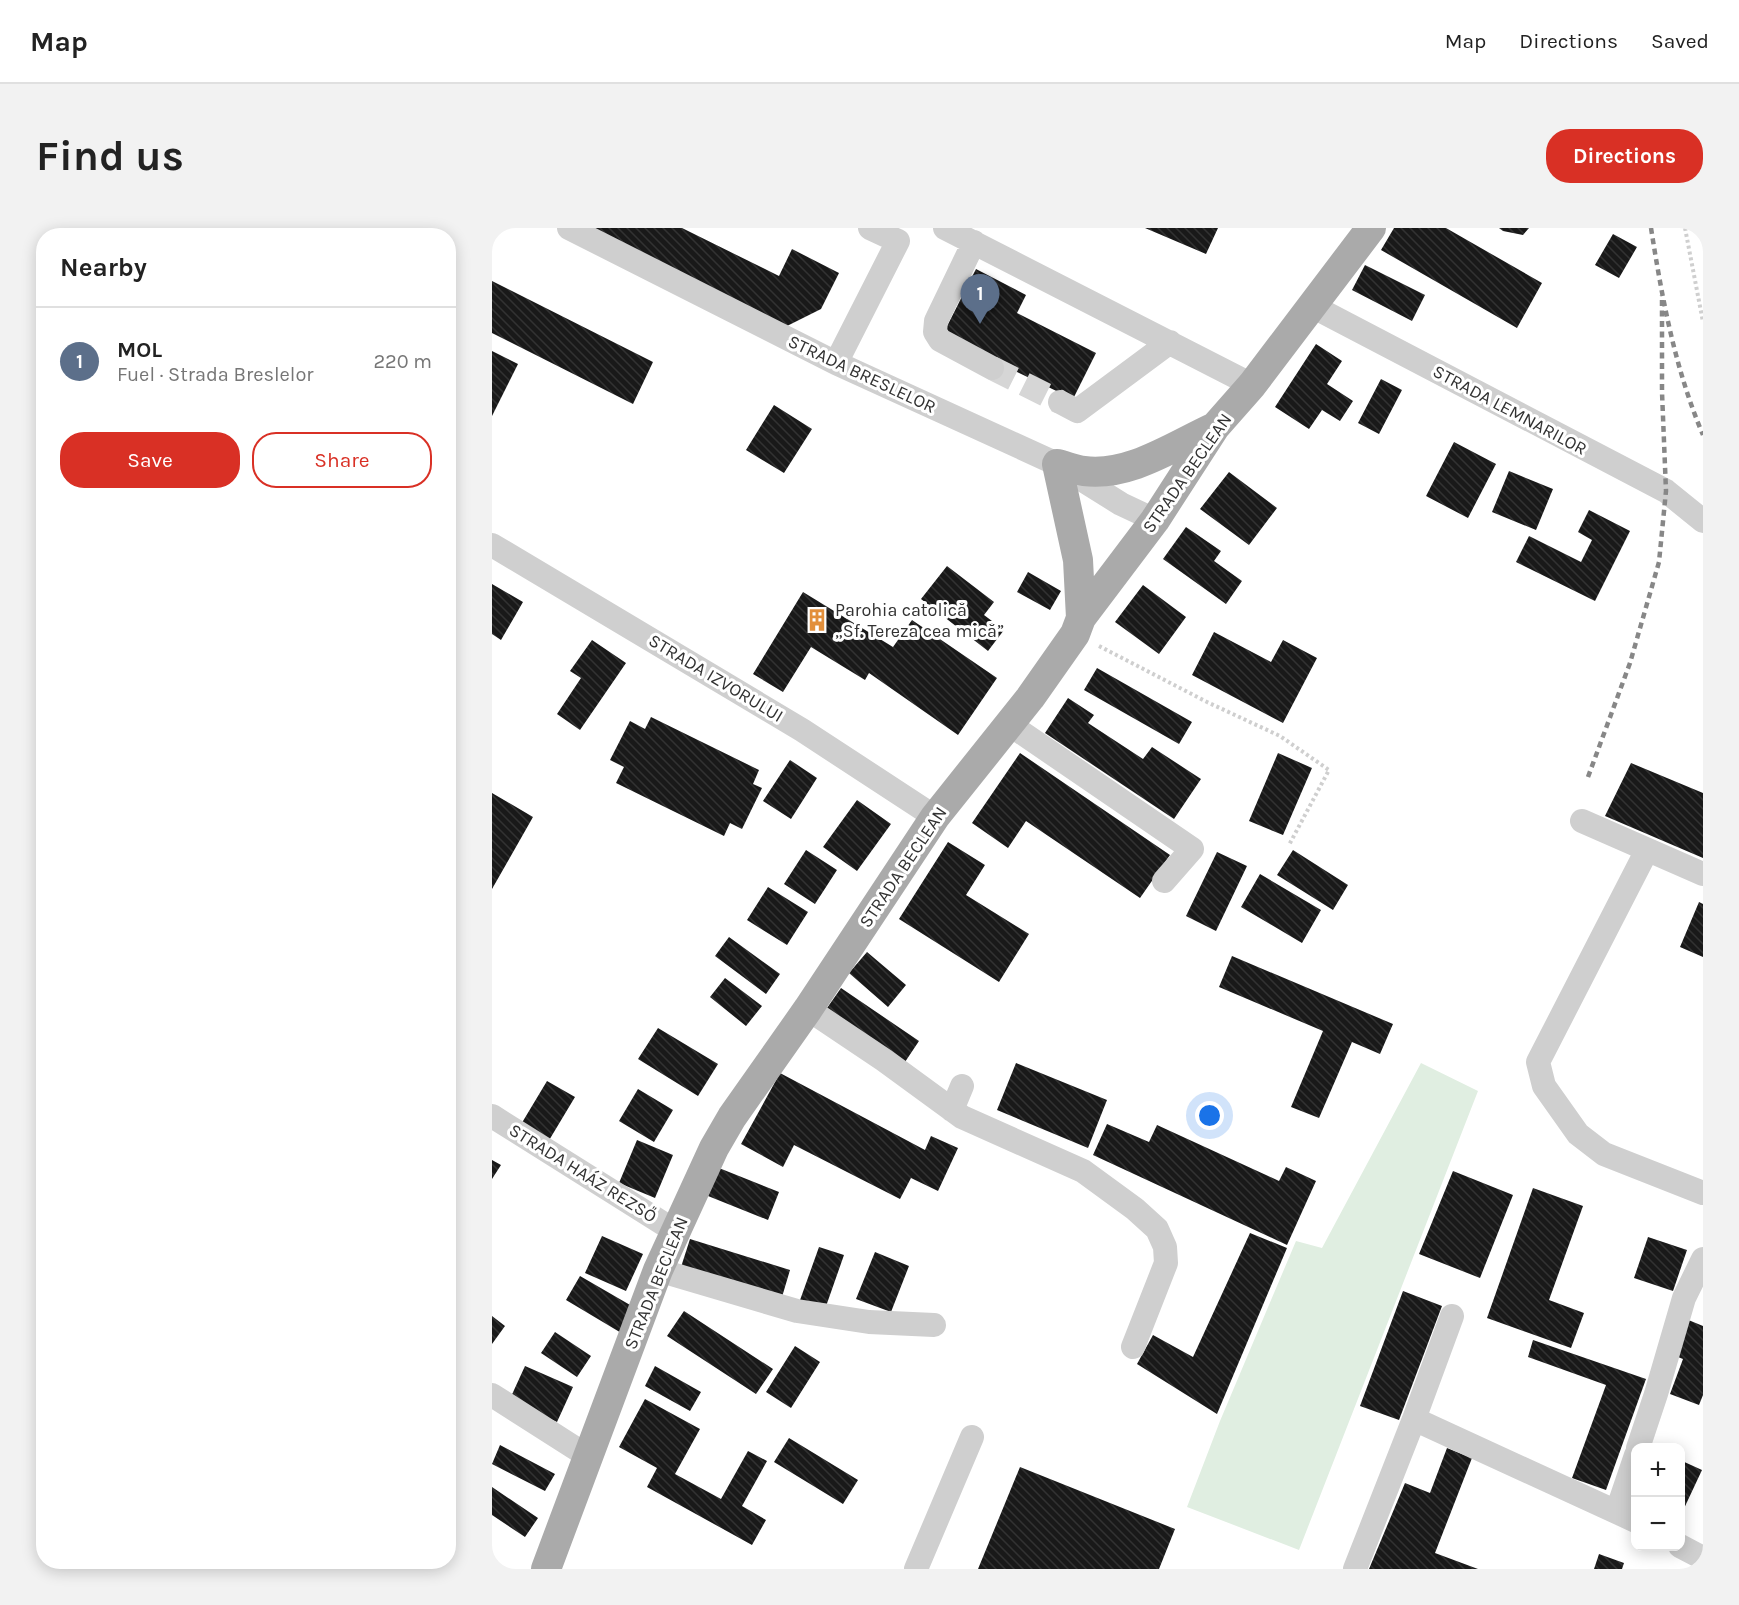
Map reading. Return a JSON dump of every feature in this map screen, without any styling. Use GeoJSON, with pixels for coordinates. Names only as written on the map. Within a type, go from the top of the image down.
{"type":"FeatureCollection","features":[{"type":"Feature","properties":{"kind":"main road","name":"STRADA BECLEAN"},"geometry":{"type":"LineString","coordinates":[[546,1569],[658,1270],[714,1148],[732,1117],[808,1009],[935,817],[1030,698],[1078,626],[1155,520],[1215,427],[1252,385],[1371,228]]}},
{"type":"Feature","properties":{"kind":"main road"},"geometry":{"type":"LineString","coordinates":[[1078,626],[1078,560],[1057,464],[1085,471],[1118,469],[1140,463],[1215,427]]}},
{"type":"Feature","properties":{"kind":"street","name":"STRADA BRESLELOR"},"geometry":{"type":"LineString","coordinates":[[569,228],[836,363],[1057,464],[1121,504],[1155,520]]}},
{"type":"Feature","properties":{"kind":"street"},"geometry":{"type":"LineString","coordinates":[[836,363],[901,234],[870,228]]}},
{"type":"Feature","properties":{"kind":"street"},"geometry":{"type":"LineString","coordinates":[[945,228],[1252,385]]}},
{"type":"Feature","properties":{"kind":"street"},"geometry":{"type":"LineString","coordinates":[[974,242],[936,321],[935,332],[940,340],[992,368]]}},
{"type":"Feature","properties":{"kind":"street","name":"STRADA LEMNARILOR"},"geometry":{"type":"LineString","coordinates":[[1312,306],[1666,491],[1703,521]]}},
{"type":"Feature","properties":{"kind":"street"},"geometry":{"type":"LineString","coordinates":[[1060,402],[1077,411],[1170,342]]}},
{"type":"Feature","properties":{"kind":"street","name":"STRADA IZVORULUI"},"geometry":{"type":"LineString","coordinates":[[492,545],[802,730],[935,817]]}},
{"type":"Feature","properties":{"kind":"street"},"geometry":{"type":"LineString","coordinates":[[1010,724],[1192,849],[1164,881]]}},
{"type":"Feature","properties":{"kind":"street"},"geometry":{"type":"LineString","coordinates":[[1582,821],[1703,874]]}},
{"type":"Feature","properties":{"kind":"street"},"geometry":{"type":"LineString","coordinates":[[1647,850],[1538,1062],[1544,1086],[1578,1134],[1595,1148],[1604,1154],[1703,1193]]}},
{"type":"Feature","properties":{"kind":"street"},"geometry":{"type":"LineString","coordinates":[[808,1009],[884,1060],[962,1117],[1083,1171],[1135,1209],[1156,1229],[1165,1247],[1166,1263],[1133,1347]]}},
{"type":"Feature","properties":{"kind":"street"},"geometry":{"type":"LineString","coordinates":[[952,1110],[962,1086]]}},
{"type":"Feature","properties":{"kind":"street","name":"STRADA HAÁZ REZSŐ"},"geometry":{"type":"LineString","coordinates":[[492,1116],[675,1230]]}},
{"type":"Feature","properties":{"kind":"street"},"geometry":{"type":"LineString","coordinates":[[1640,1443],[1684,1298],[1703,1259]]}},
{"type":"Feature","properties":{"kind":"street"},"geometry":{"type":"LineString","coordinates":[[658,1270],[797,1311],[869,1322],[934,1325]]}},
{"type":"Feature","properties":{"kind":"street"},"geometry":{"type":"LineString","coordinates":[[1355,1569],[1452,1316]]}},
{"type":"Feature","properties":{"kind":"street"},"geometry":{"type":"LineString","coordinates":[[492,1395],[588,1456]]}},
{"type":"Feature","properties":{"kind":"street"},"geometry":{"type":"LineString","coordinates":[[1414,1419],[1626,1516],[1631,1482]]}},
{"type":"Feature","properties":{"kind":"street"},"geometry":{"type":"LineString","coordinates":[[916,1569],[972,1437]]}},
{"type":"Feature","properties":{"kind":"street"},"geometry":{"type":"LineString","coordinates":[[1685,1549],[1703,1558]]}},
{"type":"Feature","properties":{"kind":"path"},"geometry":{"type":"LineString","coordinates":[[1685,228],[1703,322]]}},
{"type":"Feature","properties":{"kind":"path"},"geometry":{"type":"LineString","coordinates":[[1078,626],[1207,702],[1280,736],[1329,770],[1289,845]]}},
{"type":"Feature","properties":{"kind":"green space"},"geometry":{"type":"Polygon","coordinates":[[[1421,1063],[1478,1091],[1299,1550],[1187,1507],[1220,1421],[1296,1241],[1322,1248],[1421,1063]]]}},
{"type":"Feature","properties":{"kind":"building"},"geometry":{"type":"Polygon","coordinates":[[[588,228],[682,228],[779,276],[792,249],[839,273],[821,309],[785,327],[588,228]]]}},
{"type":"Feature","properties":{"kind":"building"},"geometry":{"type":"Polygon","coordinates":[[[1145,228],[1218,228],[1206,254],[1145,228]]]}},
{"type":"Feature","properties":{"kind":"building"},"geometry":{"type":"Polygon","coordinates":[[[1394,228],[1446,228],[1542,283],[1517,328],[1381,250],[1394,228]]]}},
{"type":"Feature","properties":{"kind":"building"},"geometry":{"type":"Polygon","coordinates":[[[1499,228],[1529,228],[1523,235],[1499,228]]]}},
{"type":"Feature","properties":{"kind":"building"},"geometry":{"type":"Polygon","coordinates":[[[1613,234],[1637,247],[1619,278],[1595,265],[1613,234]]]}},
{"type":"Feature","properties":{"kind":"building"},"geometry":{"type":"Polygon","coordinates":[[[1365,265],[1425,295],[1412,321],[1352,290],[1365,265]]]}},
{"type":"Feature","properties":{"kind":"building"},"geometry":{"type":"Polygon","coordinates":[[[976,269],[1026,295],[1017,313],[1096,353],[1073,399],[942,336],[976,269]]]}},
{"type":"Feature","properties":{"kind":"building"},"geometry":{"type":"Polygon","coordinates":[[[492,281],[653,362],[633,404],[492,333],[492,281]]]}},
{"type":"Feature","properties":{"kind":"building"},"geometry":{"type":"Polygon","coordinates":[[[1316,344],[1342,361],[1327,384],[1353,401],[1340,421],[1322,410],[1309,429],[1275,407],[1316,344]]]}},
{"type":"Feature","properties":{"kind":"building"},"geometry":{"type":"Polygon","coordinates":[[[492,351],[518,364],[492,416],[492,351]]]}},
{"type":"Feature","properties":{"kind":"building"},"geometry":{"type":"Polygon","coordinates":[[[1381,379],[1402,390],[1379,434],[1358,423],[1381,379]]]}},
{"type":"Feature","properties":{"kind":"building"},"geometry":{"type":"Polygon","coordinates":[[[774,405],[812,429],[784,473],[746,450],[774,405]]]}},
{"type":"Feature","properties":{"kind":"building"},"geometry":{"type":"Polygon","coordinates":[[[1454,442],[1496,464],[1468,518],[1426,496],[1454,442]]]}},
{"type":"Feature","properties":{"kind":"building"},"geometry":{"type":"Polygon","coordinates":[[[1509,471],[1553,489],[1536,530],[1492,512],[1509,471]]]}},
{"type":"Feature","properties":{"kind":"building"},"geometry":{"type":"Polygon","coordinates":[[[1229,472],[1277,508],[1249,545],[1200,509],[1229,472]]]}},
{"type":"Feature","properties":{"kind":"building"},"geometry":{"type":"Polygon","coordinates":[[[1589,510],[1630,531],[1595,601],[1516,562],[1529,536],[1581,562],[1592,540],[1578,532],[1589,510]]]}},
{"type":"Feature","properties":{"kind":"building"},"geometry":{"type":"Polygon","coordinates":[[[1186,527],[1221,551],[1214,561],[1242,581],[1226,604],[1163,559],[1186,527]]]}},
{"type":"Feature","properties":{"kind":"building"},"geometry":{"type":"Polygon","coordinates":[[[947,566],[994,602],[984,615],[1004,630],[988,651],[921,599],[947,566]]]}},
{"type":"Feature","properties":{"kind":"building"},"geometry":{"type":"Polygon","coordinates":[[[1028,572],[1061,591],[1050,610],[1017,592],[1028,572]]]}},
{"type":"Feature","properties":{"kind":"building"},"geometry":{"type":"Polygon","coordinates":[[[492,584],[523,602],[501,640],[492,634],[492,584]]]}},
{"type":"Feature","properties":{"kind":"building"},"geometry":{"type":"Polygon","coordinates":[[[1143,585],[1186,617],[1159,654],[1115,622],[1143,585]]]}},
{"type":"Feature","properties":{"kind":"building"},"geometry":{"type":"Polygon","coordinates":[[[803,592],[893,647],[912,620],[997,678],[958,735],[869,673],[865,680],[811,647],[783,692],[753,674],[803,592]]]}},
{"type":"Feature","properties":{"kind":"building"},"geometry":{"type":"Polygon","coordinates":[[[1214,632],[1271,662],[1283,640],[1317,658],[1283,723],[1192,675],[1214,632]]]}},
{"type":"Feature","properties":{"kind":"building"},"geometry":{"type":"Polygon","coordinates":[[[592,640],[626,663],[580,730],[557,714],[581,678],[570,671],[592,640]]]}},
{"type":"Feature","properties":{"kind":"building"},"geometry":{"type":"Polygon","coordinates":[[[1097,668],[1192,722],[1179,744],[1084,690],[1097,668]]]}},
{"type":"Feature","properties":{"kind":"building"},"geometry":{"type":"Polygon","coordinates":[[[1068,698],[1094,715],[1088,723],[1143,759],[1152,747],[1201,779],[1174,819],[1045,733],[1068,698]]]}},
{"type":"Feature","properties":{"kind":"building"},"geometry":{"type":"Polygon","coordinates":[[[651,717],[759,770],[753,784],[762,788],[742,829],[730,823],[724,836],[616,783],[624,767],[610,760],[630,721],[645,729],[651,717]]]}},
{"type":"Feature","properties":{"kind":"building"},"geometry":{"type":"Polygon","coordinates":[[[1020,753],[1170,855],[1140,898],[1026,821],[1008,848],[972,823],[1020,753]]]}},
{"type":"Feature","properties":{"kind":"building"},"geometry":{"type":"Polygon","coordinates":[[[1278,753],[1312,768],[1283,835],[1249,821],[1278,753]]]}},
{"type":"Feature","properties":{"kind":"building"},"geometry":{"type":"Polygon","coordinates":[[[790,760],[817,778],[791,819],[763,801],[790,760]]]}},
{"type":"Feature","properties":{"kind":"building"},"geometry":{"type":"Polygon","coordinates":[[[1631,763],[1703,793],[1703,858],[1605,816],[1631,763]]]}},
{"type":"Feature","properties":{"kind":"building"},"geometry":{"type":"Polygon","coordinates":[[[492,793],[533,817],[492,889],[492,793]]]}},
{"type":"Feature","properties":{"kind":"building"},"geometry":{"type":"Polygon","coordinates":[[[857,800],[891,824],[857,871],[823,847],[857,800]]]}},
{"type":"Feature","properties":{"kind":"building"},"geometry":{"type":"Polygon","coordinates":[[[948,842],[985,865],[966,895],[1029,934],[999,982],[899,919],[948,842]]]}},
{"type":"Feature","properties":{"kind":"building"},"geometry":{"type":"Polygon","coordinates":[[[806,850],[837,870],[815,904],[784,884],[806,850]]]}},
{"type":"Feature","properties":{"kind":"building"},"geometry":{"type":"Polygon","coordinates":[[[1293,850],[1348,885],[1333,910],[1277,875],[1293,850]]]}},
{"type":"Feature","properties":{"kind":"building"},"geometry":{"type":"Polygon","coordinates":[[[1217,852],[1247,866],[1216,931],[1186,916],[1217,852]]]}},
{"type":"Feature","properties":{"kind":"building"},"geometry":{"type":"Polygon","coordinates":[[[1260,874],[1321,910],[1302,943],[1241,907],[1260,874]]]}},
{"type":"Feature","properties":{"kind":"building"},"geometry":{"type":"Polygon","coordinates":[[[768,887],[808,912],[787,945],[747,920],[768,887]]]}},
{"type":"Feature","properties":{"kind":"building"},"geometry":{"type":"Polygon","coordinates":[[[1699,902],[1703,904],[1703,957],[1680,947],[1699,902]]]}},
{"type":"Feature","properties":{"kind":"building"},"geometry":{"type":"Polygon","coordinates":[[[729,937],[780,974],[766,994],[715,956],[729,937]]]}},
{"type":"Feature","properties":{"kind":"building"},"geometry":{"type":"Polygon","coordinates":[[[867,952],[906,985],[888,1007],[849,973],[867,952]]]}},
{"type":"Feature","properties":{"kind":"building"},"geometry":{"type":"Polygon","coordinates":[[[1232,956],[1393,1024],[1380,1054],[1352,1042],[1319,1118],[1291,1107],[1323,1031],[1219,987],[1232,956]]]}},
{"type":"Feature","properties":{"kind":"building"},"geometry":{"type":"Polygon","coordinates":[[[725,978],[762,1006],[746,1026],[710,997],[725,978]]]}},
{"type":"Feature","properties":{"kind":"building"},"geometry":{"type":"Polygon","coordinates":[[[841,988],[919,1041],[905,1062],[827,1008],[841,988]]]}},
{"type":"Feature","properties":{"kind":"building"},"geometry":{"type":"Polygon","coordinates":[[[658,1028],[718,1064],[698,1096],[638,1059],[658,1028]]]}},
{"type":"Feature","properties":{"kind":"building"},"geometry":{"type":"Polygon","coordinates":[[[1016,1063],[1107,1100],[1088,1148],[997,1110],[1016,1063]]]}},
{"type":"Feature","properties":{"kind":"building"},"geometry":{"type":"Polygon","coordinates":[[[780,1073],[925,1150],[931,1136],[958,1148],[938,1191],[911,1178],[900,1199],[794,1145],[783,1167],[741,1144],[780,1073]]]}},
{"type":"Feature","properties":{"kind":"building"},"geometry":{"type":"Polygon","coordinates":[[[547,1081],[575,1097],[545,1147],[517,1131],[547,1081]]]}},
{"type":"Feature","properties":{"kind":"building"},"geometry":{"type":"Polygon","coordinates":[[[638,1089],[673,1110],[654,1142],[619,1121],[638,1089]]]}},
{"type":"Feature","properties":{"kind":"building"},"geometry":{"type":"Polygon","coordinates":[[[1107,1124],[1149,1142],[1157,1125],[1279,1181],[1286,1167],[1316,1181],[1287,1245],[1093,1155],[1107,1124]]]}},
{"type":"Feature","properties":{"kind":"building"},"geometry":{"type":"Polygon","coordinates":[[[637,1140],[673,1155],[655,1198],[619,1183],[637,1140]]]}},
{"type":"Feature","properties":{"kind":"building"},"geometry":{"type":"Polygon","coordinates":[[[492,1160],[501,1165],[492,1179],[492,1160]]]}},
{"type":"Feature","properties":{"kind":"building"},"geometry":{"type":"Polygon","coordinates":[[[719,1168],[779,1192],[768,1220],[708,1196],[719,1168]]]}},
{"type":"Feature","properties":{"kind":"building"},"geometry":{"type":"Polygon","coordinates":[[[1453,1171],[1513,1195],[1480,1278],[1419,1254],[1453,1171]]]}},
{"type":"Feature","properties":{"kind":"building"},"geometry":{"type":"Polygon","coordinates":[[[1533,1188],[1583,1206],[1549,1300],[1584,1313],[1571,1348],[1487,1318],[1533,1188]]]}},
{"type":"Feature","properties":{"kind":"building"},"geometry":{"type":"Polygon","coordinates":[[[1250,1233],[1287,1248],[1217,1414],[1137,1364],[1153,1335],[1193,1357],[1250,1233]]]}},
{"type":"Feature","properties":{"kind":"building"},"geometry":{"type":"Polygon","coordinates":[[[602,1236],[643,1254],[626,1291],[585,1273],[602,1236]]]}},
{"type":"Feature","properties":{"kind":"building"},"geometry":{"type":"Polygon","coordinates":[[[1648,1237],[1687,1250],[1673,1291],[1634,1278],[1648,1237]]]}},
{"type":"Feature","properties":{"kind":"building"},"geometry":{"type":"Polygon","coordinates":[[[690,1239],[790,1270],[782,1297],[681,1267],[690,1239]]]}},
{"type":"Feature","properties":{"kind":"building"},"geometry":{"type":"Polygon","coordinates":[[[819,1247],[844,1255],[824,1312],[799,1303],[819,1247]]]}},
{"type":"Feature","properties":{"kind":"building"},"geometry":{"type":"Polygon","coordinates":[[[875,1252],[909,1266],[891,1312],[856,1299],[875,1252]]]}},
{"type":"Feature","properties":{"kind":"building"},"geometry":{"type":"Polygon","coordinates":[[[580,1276],[637,1309],[623,1334],[566,1300],[580,1276]]]}},
{"type":"Feature","properties":{"kind":"building"},"geometry":{"type":"Polygon","coordinates":[[[1403,1291],[1442,1306],[1399,1420],[1360,1406],[1403,1291]]]}},
{"type":"Feature","properties":{"kind":"building"},"geometry":{"type":"Polygon","coordinates":[[[684,1311],[773,1369],[756,1394],[667,1336],[684,1311]]]}},
{"type":"Feature","properties":{"kind":"building"},"geometry":{"type":"Polygon","coordinates":[[[492,1316],[505,1326],[492,1344],[492,1316]]]}},
{"type":"Feature","properties":{"kind":"building"},"geometry":{"type":"Polygon","coordinates":[[[1686,1319],[1703,1326],[1703,1395],[1699,1405],[1670,1394],[1683,1359],[1673,1355],[1686,1319]]]}},
{"type":"Feature","properties":{"kind":"building"},"geometry":{"type":"Polygon","coordinates":[[[555,1332],[591,1356],[577,1377],[541,1353],[555,1332]]]}},
{"type":"Feature","properties":{"kind":"building"},"geometry":{"type":"Polygon","coordinates":[[[1533,1340],[1646,1379],[1606,1490],[1572,1478],[1606,1385],[1528,1357],[1533,1340]]]}},
{"type":"Feature","properties":{"kind":"building"},"geometry":{"type":"Polygon","coordinates":[[[795,1346],[820,1362],[791,1408],[766,1392],[795,1346]]]}},
{"type":"Feature","properties":{"kind":"building"},"geometry":{"type":"Polygon","coordinates":[[[525,1366],[573,1387],[557,1422],[509,1401],[525,1366]]]}},
{"type":"Feature","properties":{"kind":"building"},"geometry":{"type":"Polygon","coordinates":[[[655,1366],[701,1392],[690,1411],[645,1386],[655,1366]]]}},
{"type":"Feature","properties":{"kind":"building"},"geometry":{"type":"Polygon","coordinates":[[[645,1399],[700,1429],[675,1474],[721,1499],[748,1451],[767,1461],[742,1506],[766,1520],[752,1545],[647,1487],[657,1468],[619,1447],[645,1399]]]}},
{"type":"Feature","properties":{"kind":"building"},"geometry":{"type":"Polygon","coordinates":[[[789,1438],[858,1480],[843,1504],[774,1462],[789,1438]]]}},
{"type":"Feature","properties":{"kind":"building"},"geometry":{"type":"Polygon","coordinates":[[[500,1445],[555,1474],[545,1491],[492,1464],[500,1445]]]}},
{"type":"Feature","properties":{"kind":"building"},"geometry":{"type":"Polygon","coordinates":[[[1447,1448],[1472,1458],[1435,1553],[1478,1569],[1369,1569],[1405,1483],[1430,1493],[1447,1448]]]}},
{"type":"Feature","properties":{"kind":"building"},"geometry":{"type":"Polygon","coordinates":[[[1685,1462],[1702,1470],[1685,1506],[1685,1462]]]}},
{"type":"Feature","properties":{"kind":"building"},"geometry":{"type":"Polygon","coordinates":[[[1020,1467],[1175,1529],[1159,1569],[978,1569],[1020,1467]]]}},
{"type":"Feature","properties":{"kind":"building"},"geometry":{"type":"Polygon","coordinates":[[[492,1487],[538,1518],[525,1537],[492,1515],[492,1487]]]}},
{"type":"Feature","properties":{"kind":"building"},"geometry":{"type":"Polygon","coordinates":[[[1599,1554],[1624,1563],[1622,1569],[1594,1569],[1599,1554]]]}},
{"type":"Feature","properties":{"kind":"tunnel"},"geometry":{"type":"LineString","coordinates":[[992,368],[1060,402]]}},
{"type":"Feature","properties":{"kind":"railway"},"geometry":{"type":"LineString","coordinates":[[1651,228],[1677,359],[1703,435]]}},
{"type":"Feature","properties":{"kind":"railway"},"geometry":{"type":"LineString","coordinates":[[1588,777],[1630,663],[1659,562],[1666,491],[1662,392],[1662,295]]}},
{"type":"Feature","properties":{"kind":"place","name":"MOL"},"geometry":{"type":"Point","coordinates":[980,324]}},
{"type":"Feature","properties":{"kind":"place","name":"Parohia catolică „Sf. Tereza cea mică”"},"geometry":{"type":"Point","coordinates":[817,620]}}]}
